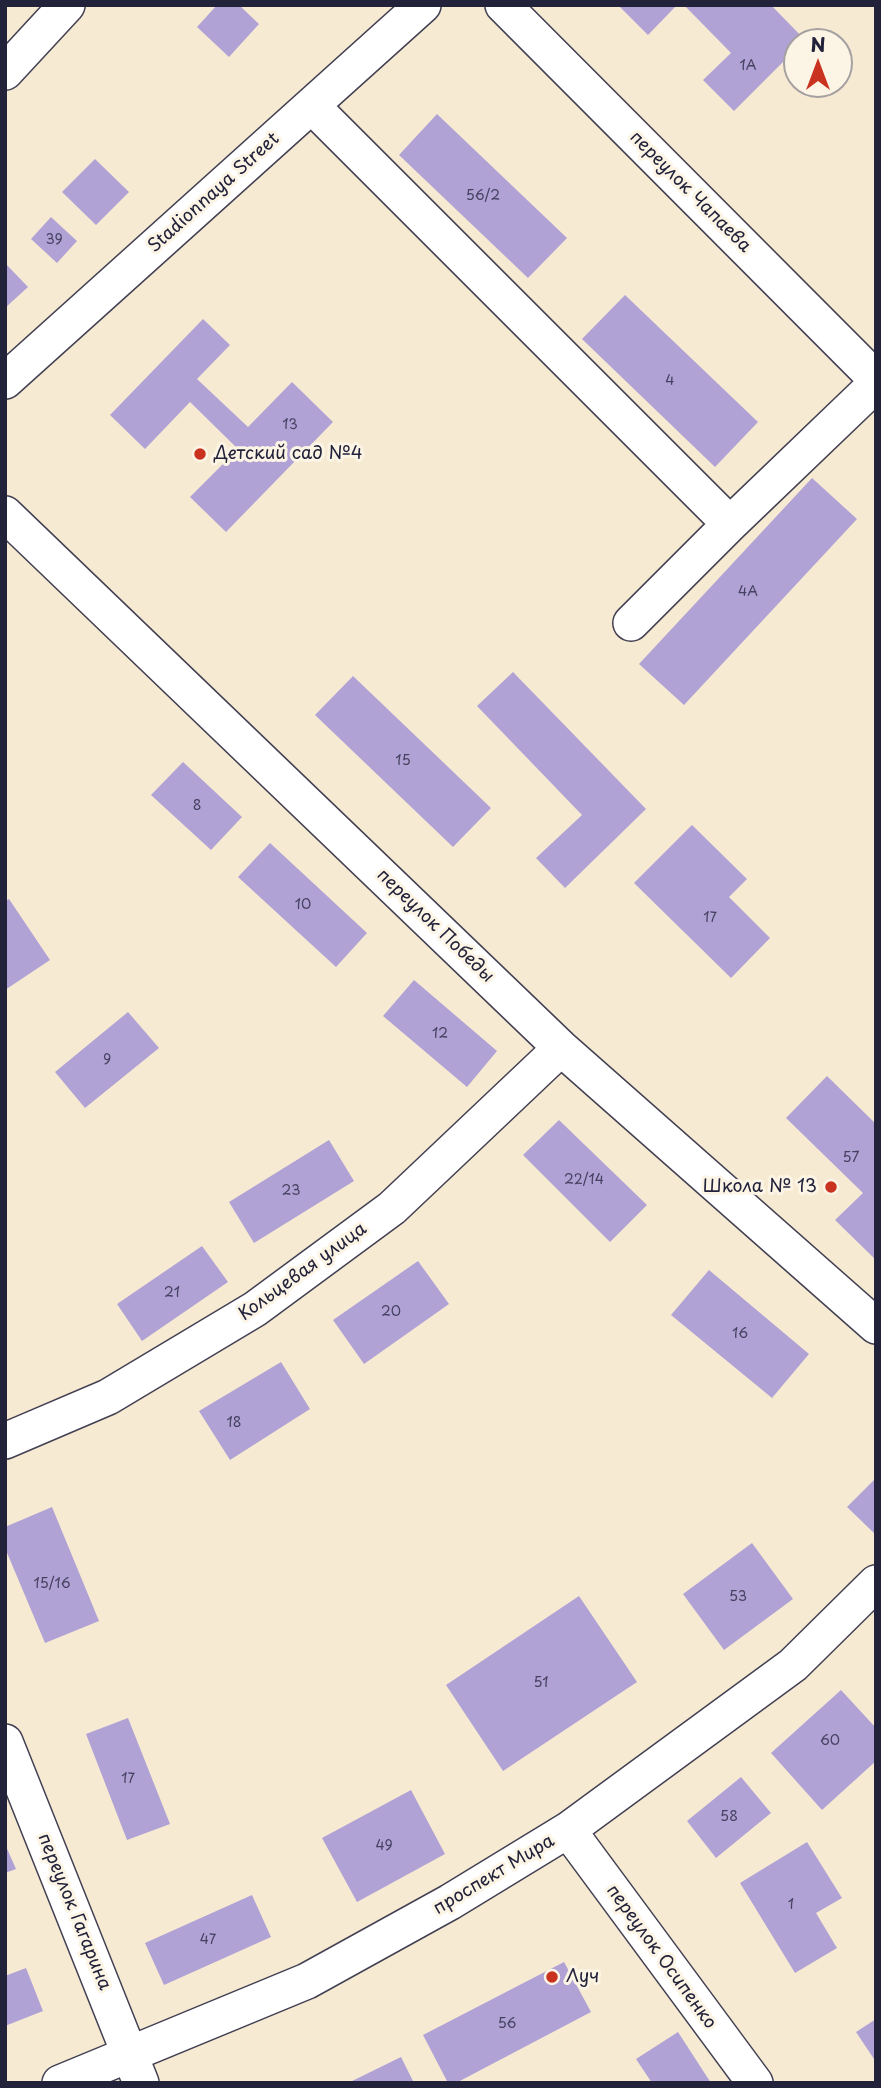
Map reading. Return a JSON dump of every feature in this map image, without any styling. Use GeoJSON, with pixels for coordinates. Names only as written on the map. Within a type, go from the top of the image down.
{"type":"FeatureCollection","features":[{"type":"Feature","properties":{"kind":"street"},"geometry":{"type":"LineString","coordinates":[[5,72],[67,5]]}},
{"type":"Feature","properties":{"kind":"street","name":"Stadionnaya Street"},"geometry":{"type":"LineString","coordinates":[[5,381],[423,5]]}},
{"type":"Feature","properties":{"kind":"street","name":"переулок Чапаева"},"geometry":{"type":"LineString","coordinates":[[503,5],[876,381]]}},
{"type":"Feature","properties":{"kind":"street"},"geometry":{"type":"LineString","coordinates":[[312,106],[730,524]]}},
{"type":"Feature","properties":{"kind":"street"},"geometry":{"type":"LineString","coordinates":[[631,623],[876,381]]}},
{"type":"Feature","properties":{"kind":"street","name":"переулок Победы"},"geometry":{"type":"LineString","coordinates":[[5,514],[561,1048],[876,1326]]}},
{"type":"Feature","properties":{"kind":"street","name":"Кольцевая улица"},"geometry":{"type":"LineString","coordinates":[[5,1441],[108,1397],[255,1309],[392,1208],[561,1048]]}},
{"type":"Feature","properties":{"kind":"street","name":"проспект Мира"},"geometry":{"type":"LineString","coordinates":[[60,2083],[136,2068],[307,1981],[450,1902],[568,1830],[793,1665],[876,1583]]}},
{"type":"Feature","properties":{"kind":"street","name":"переулок Гагарина"},"geometry":{"type":"LineString","coordinates":[[5,1742],[136,2068]]}},
{"type":"Feature","properties":{"kind":"street","name":"переулок Осипенко"},"geometry":{"type":"LineString","coordinates":[[568,1830],[755,2083]]}},
{"type":"Feature","properties":{"kind":"building"},"geometry":{"type":"Polygon","coordinates":[[[217,5],[239,5],[259,24],[229,57],[197,27],[217,5]]]}},
{"type":"Feature","properties":{"kind":"building"},"geometry":{"type":"Polygon","coordinates":[[[618,5],[677,5],[648,35],[618,5]]]}},
{"type":"Feature","properties":{"kind":"building"},"geometry":{"type":"Polygon","coordinates":[[[684,5],[771,5],[793,28],[783,28],[783,62],[734,111],[703,80],[731,53],[684,5]]]}},
{"type":"Feature","properties":{"kind":"building"},"geometry":{"type":"Polygon","coordinates":[[[437,114],[567,238],[528,278],[399,155],[437,114]]]}},
{"type":"Feature","properties":{"kind":"building"},"geometry":{"type":"Polygon","coordinates":[[[95,159],[129,192],[96,225],[62,192],[95,159]]]}},
{"type":"Feature","properties":{"kind":"building"},"geometry":{"type":"Polygon","coordinates":[[[51,217],[77,241],[57,263],[31,239],[51,217]]]}},
{"type":"Feature","properties":{"kind":"building"},"geometry":{"type":"Polygon","coordinates":[[[5,263],[28,287],[5,308],[5,263]]]}},
{"type":"Feature","properties":{"kind":"building"},"geometry":{"type":"Polygon","coordinates":[[[625,295],[758,422],[715,467],[582,339],[625,295]]]}},
{"type":"Feature","properties":{"kind":"building"},"geometry":{"type":"Polygon","coordinates":[[[203,319],[230,345],[197,379],[248,427],[292,382],[333,422],[226,532],[190,497],[238,449],[190,402],[145,449],[110,415],[203,319]]]}},
{"type":"Feature","properties":{"kind":"building"},"geometry":{"type":"Polygon","coordinates":[[[812,478],[857,519],[684,705],[639,664],[812,478]]]}},
{"type":"Feature","properties":{"kind":"building"},"geometry":{"type":"Polygon","coordinates":[[[513,672],[646,809],[565,888],[536,858],[582,815],[477,706],[513,672]]]}},
{"type":"Feature","properties":{"kind":"building"},"geometry":{"type":"Polygon","coordinates":[[[353,676],[491,808],[453,847],[315,715],[353,676]]]}},
{"type":"Feature","properties":{"kind":"building"},"geometry":{"type":"Polygon","coordinates":[[[183,762],[242,817],[211,850],[151,795],[183,762]]]}},
{"type":"Feature","properties":{"kind":"building"},"geometry":{"type":"Polygon","coordinates":[[[692,825],[747,879],[729,897],[770,938],[731,978],[634,883],[692,825]]]}},
{"type":"Feature","properties":{"kind":"building"},"geometry":{"type":"Polygon","coordinates":[[[270,843],[367,933],[336,967],[238,877],[270,843]]]}},
{"type":"Feature","properties":{"kind":"building"},"geometry":{"type":"Polygon","coordinates":[[[9,899],[50,960],[5,990],[5,901],[9,899]]]}},
{"type":"Feature","properties":{"kind":"building"},"geometry":{"type":"Polygon","coordinates":[[[414,980],[497,1051],[467,1087],[383,1016],[414,980]]]}},
{"type":"Feature","properties":{"kind":"building"},"geometry":{"type":"Polygon","coordinates":[[[128,1012],[159,1048],[85,1108],[55,1072],[128,1012]]]}},
{"type":"Feature","properties":{"kind":"building"},"geometry":{"type":"Polygon","coordinates":[[[827,1076],[876,1124],[876,1260],[835,1220],[863,1193],[786,1118],[827,1076]]]}},
{"type":"Feature","properties":{"kind":"building"},"geometry":{"type":"Polygon","coordinates":[[[559,1120],[647,1205],[610,1242],[523,1155],[559,1120]]]}},
{"type":"Feature","properties":{"kind":"building"},"geometry":{"type":"Polygon","coordinates":[[[329,1140],[354,1181],[254,1243],[229,1202],[329,1140]]]}},
{"type":"Feature","properties":{"kind":"building"},"geometry":{"type":"Polygon","coordinates":[[[202,1246],[228,1282],[142,1341],[117,1304],[202,1246]]]}},
{"type":"Feature","properties":{"kind":"building"},"geometry":{"type":"Polygon","coordinates":[[[418,1261],[449,1304],[364,1364],[333,1320],[418,1261]]]}},
{"type":"Feature","properties":{"kind":"building"},"geometry":{"type":"Polygon","coordinates":[[[709,1270],[809,1354],[772,1398],[671,1315],[709,1270]]]}},
{"type":"Feature","properties":{"kind":"building"},"geometry":{"type":"Polygon","coordinates":[[[281,1362],[310,1409],[230,1460],[199,1411],[281,1362]]]}},
{"type":"Feature","properties":{"kind":"building"},"geometry":{"type":"Polygon","coordinates":[[[876,1478],[876,1535],[847,1507],[876,1478]]]}},
{"type":"Feature","properties":{"kind":"building"},"geometry":{"type":"Polygon","coordinates":[[[52,1507],[99,1621],[45,1643],[5,1548],[5,1527],[52,1507]]]}},
{"type":"Feature","properties":{"kind":"building"},"geometry":{"type":"Polygon","coordinates":[[[752,1543],[793,1599],[724,1650],[683,1594],[752,1543]]]}},
{"type":"Feature","properties":{"kind":"building"},"geometry":{"type":"Polygon","coordinates":[[[579,1596],[637,1682],[503,1771],[446,1685],[579,1596]]]}},
{"type":"Feature","properties":{"kind":"building"},"geometry":{"type":"Polygon","coordinates":[[[841,1690],[876,1728],[876,1761],[822,1810],[771,1753],[841,1690]]]}},
{"type":"Feature","properties":{"kind":"building"},"geometry":{"type":"Polygon","coordinates":[[[128,1718],[170,1824],[127,1840],[86,1734],[128,1718]]]}},
{"type":"Feature","properties":{"kind":"building"},"geometry":{"type":"Polygon","coordinates":[[[741,1777],[771,1813],[716,1858],[687,1821],[741,1777]]]}},
{"type":"Feature","properties":{"kind":"building"},"geometry":{"type":"Polygon","coordinates":[[[411,1790],[445,1854],[357,1902],[322,1838],[411,1790]]]}},
{"type":"Feature","properties":{"kind":"building"},"geometry":{"type":"Polygon","coordinates":[[[807,1842],[842,1898],[816,1913],[837,1948],[795,1973],[740,1883],[807,1842]]]}},
{"type":"Feature","properties":{"kind":"building"},"geometry":{"type":"Polygon","coordinates":[[[5,1844],[16,1869],[5,1873],[5,1844]]]}},
{"type":"Feature","properties":{"kind":"building"},"geometry":{"type":"Polygon","coordinates":[[[252,1895],[271,1937],[164,1985],[145,1943],[252,1895]]]}},
{"type":"Feature","properties":{"kind":"building"},"geometry":{"type":"Polygon","coordinates":[[[564,1962],[591,2012],[456,2083],[448,2083],[423,2035],[564,1962]]]}},
{"type":"Feature","properties":{"kind":"building"},"geometry":{"type":"Polygon","coordinates":[[[26,1968],[43,2011],[5,2026],[5,1976],[26,1968]]]}},
{"type":"Feature","properties":{"kind":"building"},"geometry":{"type":"Polygon","coordinates":[[[876,2019],[876,2062],[856,2032],[876,2019]]]}},
{"type":"Feature","properties":{"kind":"building"},"geometry":{"type":"Polygon","coordinates":[[[678,2032],[711,2083],[652,2083],[636,2059],[678,2032]]]}},
{"type":"Feature","properties":{"kind":"building"},"geometry":{"type":"Polygon","coordinates":[[[401,2057],[414,2083],[348,2083],[401,2057]]]}},
{"type":"Feature","properties":{"kind":"place","name":"Детский сад №4"},"geometry":{"type":"Point","coordinates":[200,454]}},
{"type":"Feature","properties":{"kind":"place","name":"Школа № 13"},"geometry":{"type":"Point","coordinates":[831,1187]}},
{"type":"Feature","properties":{"kind":"place","name":"Луч"},"geometry":{"type":"Point","coordinates":[552,1977]}}]}
